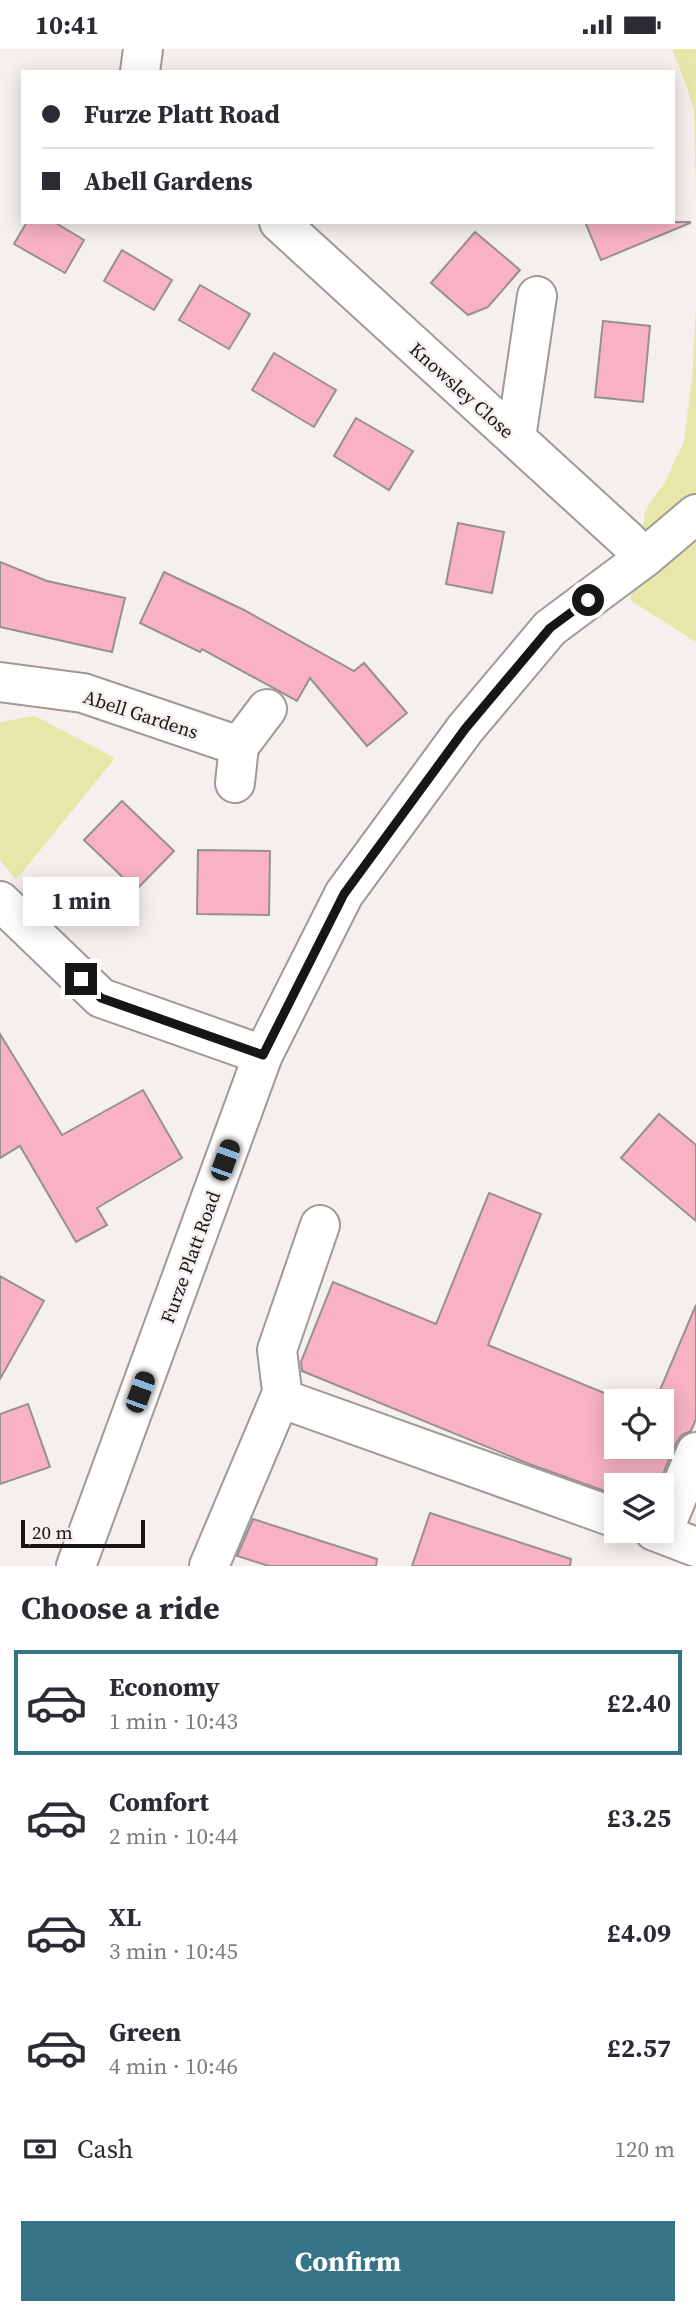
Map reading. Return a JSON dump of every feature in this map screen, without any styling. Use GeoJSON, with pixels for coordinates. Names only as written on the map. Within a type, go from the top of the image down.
{"type":"FeatureCollection","features":[{"type":"Feature","properties":{"kind":"street"},"geometry":{"type":"LineString","coordinates":[[140,70],[143,49]]}},
{"type":"Feature","properties":{"kind":"street","name":"Knowsley Close"},"geometry":{"type":"LineString","coordinates":[[281,224],[644,558]]}},
{"type":"Feature","properties":{"kind":"street"},"geometry":{"type":"LineString","coordinates":[[516,439],[537,296]]}},
{"type":"Feature","properties":{"kind":"street","name":"Furze Platt Road"},"geometry":{"type":"LineString","coordinates":[[76,1566],[263,1055],[344,894],[465,729],[550,628],[644,558],[696,514]]}},
{"type":"Feature","properties":{"kind":"street","name":"Abell Gardens"},"geometry":{"type":"LineString","coordinates":[[0,682],[83,693],[237,764],[268,709]]}},
{"type":"Feature","properties":{"kind":"street"},"geometry":{"type":"LineString","coordinates":[[0,901],[101,998],[263,1055]]}},
{"type":"Feature","properties":{"kind":"street"},"geometry":{"type":"LineString","coordinates":[[283,1399],[277,1350],[320,1225]]}},
{"type":"Feature","properties":{"kind":"street"},"geometry":{"type":"LineString","coordinates":[[209,1566],[280,1398],[604,1514]]}},
{"type":"Feature","properties":{"kind":"street"},"geometry":{"type":"LineString","coordinates":[[674,1527],[696,1452]]}},
{"type":"Feature","properties":{"kind":"shaded area"},"geometry":{"type":"Polygon","coordinates":[[[672,49],[696,49],[696,199],[694,111],[672,49]]]}},
{"type":"Feature","properties":{"kind":"shaded area"},"geometry":{"type":"Polygon","coordinates":[[[696,306],[696,642],[630,600],[646,509],[665,482],[684,441],[692,380],[696,306]]]}},
{"type":"Feature","properties":{"kind":"shaded area"},"geometry":{"type":"Polygon","coordinates":[[[35,716],[115,758],[16,880],[0,860],[0,722],[35,716]]]}},
{"type":"Feature","properties":{"kind":"building"},"geometry":{"type":"Polygon","coordinates":[[[690,222],[690,223],[601,260],[586,224],[690,222]]]}},
{"type":"Feature","properties":{"kind":"building"},"geometry":{"type":"Polygon","coordinates":[[[26,224],[57,224],[84,240],[65,273],[14,244],[26,224]]]}},
{"type":"Feature","properties":{"kind":"building"},"geometry":{"type":"Polygon","coordinates":[[[475,232],[520,270],[488,307],[468,315],[431,283],[475,232]]]}},
{"type":"Feature","properties":{"kind":"building"},"geometry":{"type":"Polygon","coordinates":[[[122,250],[172,280],[154,310],[104,281],[122,250]]]}},
{"type":"Feature","properties":{"kind":"building"},"geometry":{"type":"Polygon","coordinates":[[[200,285],[250,314],[229,349],[179,320],[200,285]]]}},
{"type":"Feature","properties":{"kind":"building"},"geometry":{"type":"Polygon","coordinates":[[[603,321],[650,326],[643,402],[595,397],[603,321]]]}},
{"type":"Feature","properties":{"kind":"building"},"geometry":{"type":"Polygon","coordinates":[[[274,353],[336,390],[314,427],[252,390],[274,353]]]}},
{"type":"Feature","properties":{"kind":"building"},"geometry":{"type":"Polygon","coordinates":[[[356,418],[413,451],[389,490],[334,456],[356,418]]]}},
{"type":"Feature","properties":{"kind":"building"},"geometry":{"type":"Polygon","coordinates":[[[458,523],[504,532],[492,593],[446,584],[458,523]]]}},
{"type":"Feature","properties":{"kind":"building"},"geometry":{"type":"Polygon","coordinates":[[[0,562],[47,581],[125,598],[112,652],[0,627],[0,562]]]}},
{"type":"Feature","properties":{"kind":"building"},"geometry":{"type":"Polygon","coordinates":[[[164,572],[244,610],[354,671],[364,663],[407,713],[367,746],[310,678],[297,701],[202,649],[200,652],[140,623],[164,572]]]}},
{"type":"Feature","properties":{"kind":"building"},"geometry":{"type":"Polygon","coordinates":[[[122,801],[174,851],[136,890],[84,840],[122,801]]]}},
{"type":"Feature","properties":{"kind":"building"},"geometry":{"type":"Polygon","coordinates":[[[198,850],[270,851],[269,915],[197,914],[198,850]]]}},
{"type":"Feature","properties":{"kind":"building"},"geometry":{"type":"Polygon","coordinates":[[[0,1034],[62,1135],[143,1090],[182,1158],[97,1208],[107,1225],[76,1242],[20,1146],[0,1158],[0,1034]]]}},
{"type":"Feature","properties":{"kind":"building"},"geometry":{"type":"Polygon","coordinates":[[[659,1114],[696,1145],[696,1221],[621,1158],[659,1114]]]}},
{"type":"Feature","properties":{"kind":"building"},"geometry":{"type":"Polygon","coordinates":[[[489,1193],[541,1214],[488,1345],[604,1393],[604,1459],[669,1459],[663,1473],[604,1473],[604,1491],[529,1464],[302,1371],[301,1362],[333,1282],[436,1324],[489,1193]]]}},
{"type":"Feature","properties":{"kind":"building"},"geometry":{"type":"Polygon","coordinates":[[[0,1276],[44,1301],[0,1379],[0,1276]]]}},
{"type":"Feature","properties":{"kind":"building"},"geometry":{"type":"Polygon","coordinates":[[[696,1305],[696,1419],[691,1431],[682,1435],[674,1448],[674,1389],[660,1389],[696,1305]]]}},
{"type":"Feature","properties":{"kind":"building"},"geometry":{"type":"Polygon","coordinates":[[[28,1404],[50,1467],[0,1484],[0,1414],[28,1404]]]}},
{"type":"Feature","properties":{"kind":"building"},"geometry":{"type":"Polygon","coordinates":[[[430,1513],[571,1559],[570,1566],[412,1566],[430,1513]]]}},
{"type":"Feature","properties":{"kind":"building"},"geometry":{"type":"Polygon","coordinates":[[[253,1519],[377,1559],[376,1566],[269,1566],[237,1556],[253,1519]]]}},
{"type":"Feature","properties":{"kind":"route"},"geometry":{"type":"LineString","coordinates":[[81,979],[101,998],[263,1055],[344,894],[465,729],[550,628],[588,600]]}}]}
